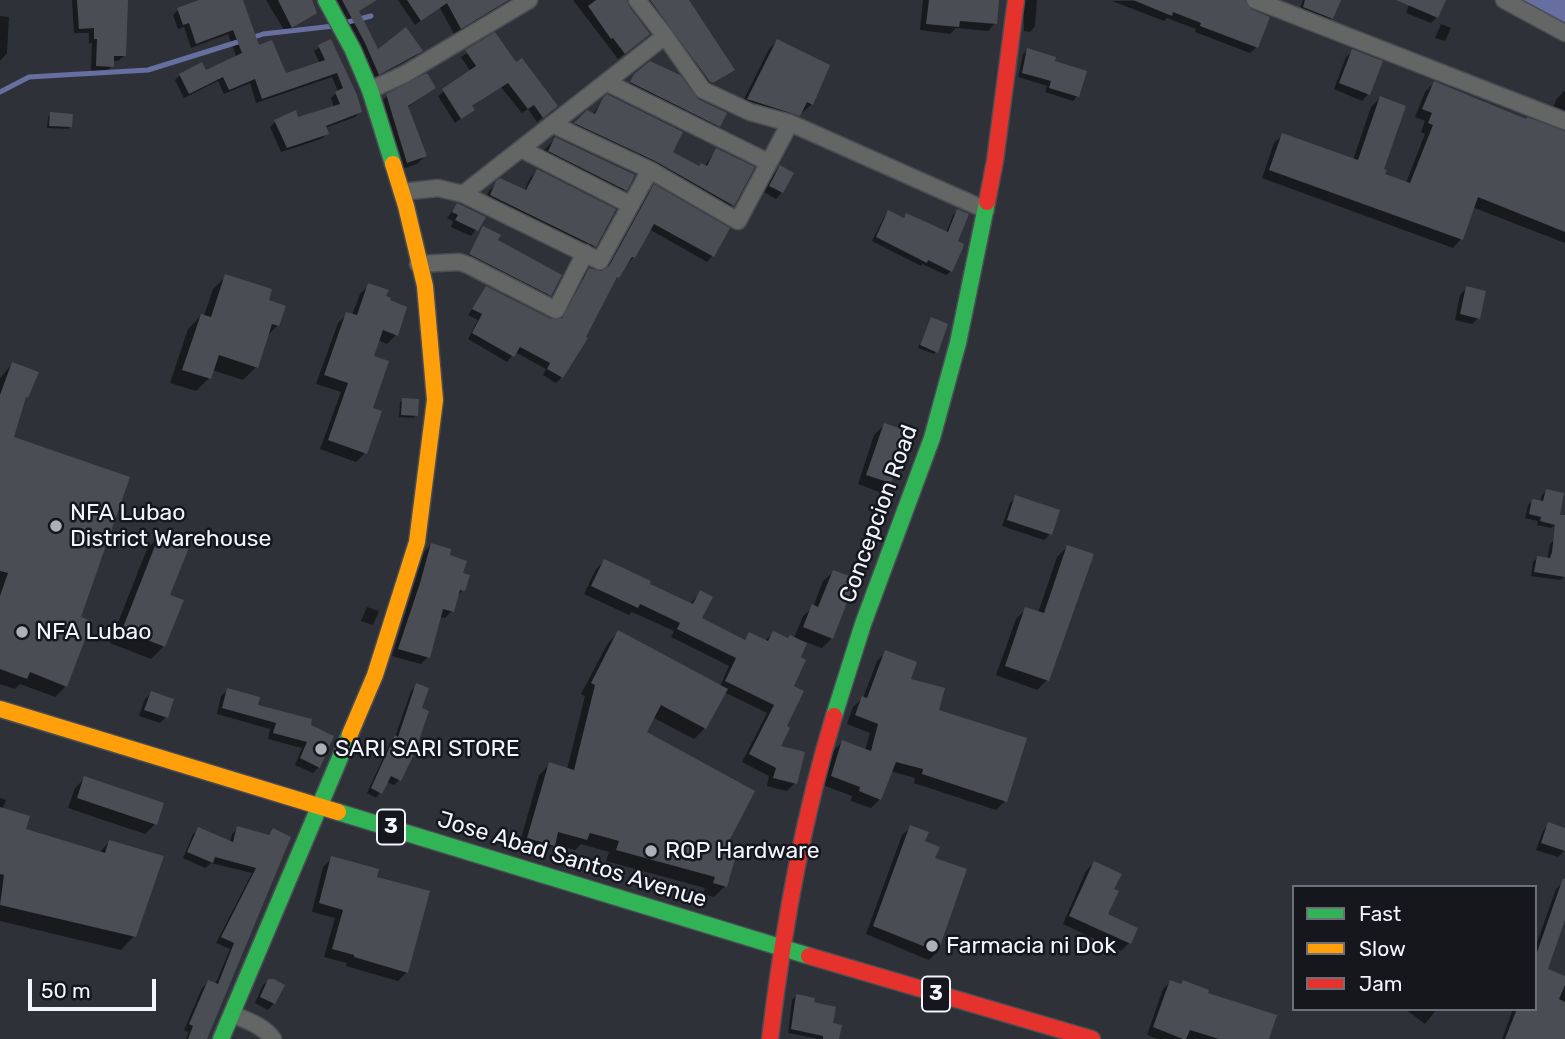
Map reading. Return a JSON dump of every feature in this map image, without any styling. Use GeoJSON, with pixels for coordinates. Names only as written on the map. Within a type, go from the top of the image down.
{"type":"FeatureCollection","features":[{"type":"Feature","properties":{"kind":"main road","name":"Concepcion Road"},"geometry":{"type":"LineString","coordinates":[[770,1039],[781,948],[818,769],[863,624],[932,438],[958,343],[997,149],[1016,0]]}},
{"type":"Feature","properties":{"kind":"main road"},"geometry":{"type":"LineString","coordinates":[[221,1039],[375,675],[417,542],[430,450],[435,400],[425,286],[402,192],[370,90],[334,14]]}},
{"type":"Feature","properties":{"kind":"main road","name":"Jose Abad Santos Avenue"},"geometry":{"type":"LineString","coordinates":[[0,709],[781,948],[1092,1039]]}},
{"type":"Feature","properties":{"kind":"street"},"geometry":{"type":"LineString","coordinates":[[370,90],[405,74],[529,0]]}},
{"type":"Feature","properties":{"kind":"street"},"geometry":{"type":"LineString","coordinates":[[636,0],[703,90],[750,112],[790,122],[986,211]]}},
{"type":"Feature","properties":{"kind":"street"},"geometry":{"type":"LineString","coordinates":[[1255,0],[1565,121]]}},
{"type":"Feature","properties":{"kind":"street"},"geometry":{"type":"LineString","coordinates":[[1504,0],[1565,33]]}},
{"type":"Feature","properties":{"kind":"street"},"geometry":{"type":"LineString","coordinates":[[463,194],[665,36]]}},
{"type":"Feature","properties":{"kind":"street"},"geometry":{"type":"LineString","coordinates":[[606,82],[768,162]]}},
{"type":"Feature","properties":{"kind":"street"},"geometry":{"type":"LineString","coordinates":[[552,124],[650,170],[737,221],[790,122]]}},
{"type":"Feature","properties":{"kind":"street"},"geometry":{"type":"LineString","coordinates":[[521,149],[631,205]]}},
{"type":"Feature","properties":{"kind":"street"},"geometry":{"type":"LineString","coordinates":[[402,192],[439,188],[463,194],[600,261],[650,170]]}},
{"type":"Feature","properties":{"kind":"street"},"geometry":{"type":"LineString","coordinates":[[418,264],[459,262],[468,265],[556,310],[585,253]]}},
{"type":"Feature","properties":{"kind":"street"},"geometry":{"type":"LineString","coordinates":[[232,1014],[271,1035],[273,1039]]}},
{"type":"Feature","properties":{"kind":"building"},"geometry":{"type":"Polygon","coordinates":[[[77,0],[128,0],[126,56],[114,56],[114,67],[96,66],[97,39],[94,39],[94,28],[79,29],[77,0]]]}},
{"type":"Feature","properties":{"kind":"building"},"geometry":{"type":"Polygon","coordinates":[[[199,0],[243,0],[259,45],[272,40],[286,73],[325,60],[318,45],[331,39],[362,112],[326,126],[329,134],[287,148],[274,120],[296,110],[298,117],[340,104],[335,92],[343,88],[337,73],[262,99],[255,79],[229,90],[223,77],[189,94],[179,74],[202,62],[206,70],[242,53],[233,30],[196,44],[189,23],[183,25],[177,8],[199,0]]]}},
{"type":"Feature","properties":{"kind":"building"},"geometry":{"type":"Polygon","coordinates":[[[278,0],[312,0],[317,13],[292,28],[278,0]]]}},
{"type":"Feature","properties":{"kind":"building"},"geometry":{"type":"Polygon","coordinates":[[[342,0],[377,0],[359,11],[378,49],[406,27],[423,51],[379,75],[342,0]]]}},
{"type":"Feature","properties":{"kind":"building"},"geometry":{"type":"Polygon","coordinates":[[[407,0],[509,0],[461,29],[447,3],[421,21],[407,0]]]}},
{"type":"Feature","properties":{"kind":"building"},"geometry":{"type":"Polygon","coordinates":[[[596,0],[627,0],[650,34],[625,54],[588,6],[596,0]]]}},
{"type":"Feature","properties":{"kind":"building"},"geometry":{"type":"Polygon","coordinates":[[[650,0],[689,0],[735,70],[713,83],[710,82],[650,0]]]}},
{"type":"Feature","properties":{"kind":"building"},"geometry":{"type":"Polygon","coordinates":[[[929,0],[999,0],[997,24],[960,21],[959,27],[926,24],[929,0]]]}},
{"type":"Feature","properties":{"kind":"building"},"geometry":{"type":"Polygon","coordinates":[[[1133,0],[1245,0],[1251,9],[1270,17],[1258,48],[1200,26],[1201,23],[1173,12],[1172,16],[1133,0]]]}},
{"type":"Feature","properties":{"kind":"building"},"geometry":{"type":"Polygon","coordinates":[[[1305,0],[1341,0],[1333,19],[1303,7],[1305,0]]]}},
{"type":"Feature","properties":{"kind":"building"},"geometry":{"type":"Polygon","coordinates":[[[1396,0],[1446,0],[1438,18],[1396,0]]]}},
{"type":"Feature","properties":{"kind":"building"},"geometry":{"type":"Polygon","coordinates":[[[495,32],[516,62],[522,58],[558,106],[543,118],[534,105],[528,109],[508,83],[472,106],[475,110],[461,119],[442,89],[476,66],[465,50],[495,32]]]}},
{"type":"Feature","properties":{"kind":"building"},"geometry":{"type":"Polygon","coordinates":[[[777,39],[830,65],[813,105],[807,102],[800,116],[747,99],[777,39]]]}},
{"type":"Feature","properties":{"kind":"building"},"geometry":{"type":"Polygon","coordinates":[[[1027,48],[1056,57],[1055,61],[1087,71],[1079,97],[1049,88],[1051,81],[1022,73],[1027,48]]]}},
{"type":"Feature","properties":{"kind":"building"},"geometry":{"type":"Polygon","coordinates":[[[1352,49],[1383,61],[1370,95],[1339,83],[1352,49]]]}},
{"type":"Feature","properties":{"kind":"building"},"geometry":{"type":"Polygon","coordinates":[[[650,61],[680,75],[698,99],[727,113],[720,127],[630,82],[634,74],[650,61]]]}},
{"type":"Feature","properties":{"kind":"building"},"geometry":{"type":"Polygon","coordinates":[[[427,73],[436,88],[408,106],[427,156],[407,163],[386,94],[427,73]]]}},
{"type":"Feature","properties":{"kind":"building"},"geometry":{"type":"Polygon","coordinates":[[[1434,81],[1526,119],[1527,117],[1565,131],[1565,232],[1478,197],[1463,240],[1269,170],[1282,133],[1358,160],[1380,96],[1406,106],[1384,169],[1387,170],[1385,174],[1410,183],[1433,125],[1428,123],[1432,113],[1422,109],[1434,81]]]}},
{"type":"Feature","properties":{"kind":"building"},"geometry":{"type":"Polygon","coordinates":[[[607,94],[683,132],[673,152],[699,166],[701,163],[707,166],[716,148],[755,167],[734,206],[655,161],[574,123],[587,110],[595,114],[607,94]]]}},
{"type":"Feature","properties":{"kind":"building"},"geometry":{"type":"Polygon","coordinates":[[[50,112],[73,114],[72,127],[49,126],[50,112]]]}},
{"type":"Feature","properties":{"kind":"building"},"geometry":{"type":"Polygon","coordinates":[[[555,137],[635,175],[627,191],[548,151],[555,137]]]}},
{"type":"Feature","properties":{"kind":"building"},"geometry":{"type":"Polygon","coordinates":[[[780,165],[794,173],[783,193],[769,186],[780,165]]]}},
{"type":"Feature","properties":{"kind":"building"},"geometry":{"type":"Polygon","coordinates":[[[537,169],[616,209],[596,247],[490,195],[500,178],[526,190],[537,169]]]}},
{"type":"Feature","properties":{"kind":"building"},"geometry":{"type":"Polygon","coordinates":[[[654,184],[730,228],[714,257],[654,224],[635,258],[632,257],[619,278],[617,277],[586,337],[588,338],[563,378],[547,369],[550,363],[520,347],[514,357],[472,333],[482,314],[472,309],[486,286],[551,319],[562,318],[589,268],[601,271],[609,266],[654,184]]]}},
{"type":"Feature","properties":{"kind":"building"},"geometry":{"type":"Polygon","coordinates":[[[457,203],[486,217],[478,231],[455,220],[458,215],[452,212],[457,203]]]}},
{"type":"Feature","properties":{"kind":"building"},"geometry":{"type":"Polygon","coordinates":[[[957,209],[969,214],[958,241],[964,244],[963,248],[952,272],[928,260],[927,263],[876,237],[888,210],[904,218],[906,213],[948,232],[957,209]]]}},
{"type":"Feature","properties":{"kind":"building"},"geometry":{"type":"Polygon","coordinates":[[[483,226],[501,235],[498,240],[562,275],[551,296],[469,254],[483,226]]]}},
{"type":"Feature","properties":{"kind":"building"},"geometry":{"type":"Polygon","coordinates":[[[225,274],[272,289],[269,300],[286,306],[279,326],[272,324],[258,368],[219,355],[211,379],[182,370],[201,314],[211,317],[225,274]]]}},
{"type":"Feature","properties":{"kind":"building"},"geometry":{"type":"Polygon","coordinates":[[[368,283],[389,290],[386,296],[391,298],[390,300],[407,307],[398,336],[383,330],[374,356],[389,361],[373,408],[382,411],[367,454],[328,440],[348,383],[324,375],[346,312],[357,315],[368,283]]]}},
{"type":"Feature","properties":{"kind":"building"},"geometry":{"type":"Polygon","coordinates":[[[1466,286],[1486,291],[1480,319],[1460,314],[1466,286]]]}},
{"type":"Feature","properties":{"kind":"building"},"geometry":{"type":"Polygon","coordinates":[[[931,317],[948,324],[938,353],[920,345],[931,317]]]}},
{"type":"Feature","properties":{"kind":"building","name":"NFA Lubao District Warehouse"},"geometry":{"type":"Polygon","coordinates":[[[12,362],[39,372],[28,398],[26,397],[14,437],[130,477],[81,617],[92,621],[67,687],[30,672],[27,679],[0,669],[0,596],[8,573],[0,571],[0,395],[12,362]]]}},
{"type":"Feature","properties":{"kind":"building"},"geometry":{"type":"Polygon","coordinates":[[[402,398],[419,399],[418,416],[401,415],[402,398]]]}},
{"type":"Feature","properties":{"kind":"building"},"geometry":{"type":"Polygon","coordinates":[[[884,423],[908,431],[891,483],[866,475],[884,423]]]}},
{"type":"Feature","properties":{"kind":"building"},"geometry":{"type":"Polygon","coordinates":[[[1546,489],[1564,493],[1560,515],[1565,515],[1565,577],[1534,572],[1537,556],[1550,558],[1552,552],[1555,525],[1540,521],[1541,517],[1529,514],[1532,499],[1543,501],[1546,489]]]}},
{"type":"Feature","properties":{"kind":"building"},"geometry":{"type":"Polygon","coordinates":[[[1015,495],[1060,510],[1052,535],[1007,520],[1015,495]]]}},
{"type":"Feature","properties":{"kind":"building"},"geometry":{"type":"Polygon","coordinates":[[[160,533],[190,545],[170,595],[184,600],[165,647],[122,630],[160,533]]]}},
{"type":"Feature","properties":{"kind":"building"},"geometry":{"type":"Polygon","coordinates":[[[431,543],[451,549],[450,555],[467,561],[463,573],[470,575],[465,591],[460,590],[454,612],[443,609],[430,658],[398,649],[431,543]]]}},
{"type":"Feature","properties":{"kind":"building"},"geometry":{"type":"Polygon","coordinates":[[[1067,545],[1094,554],[1049,681],[1005,666],[1025,607],[1044,613],[1067,545]]]}},
{"type":"Feature","properties":{"kind":"building"},"geometry":{"type":"Polygon","coordinates":[[[604,559],[693,604],[700,590],[713,597],[702,618],[745,640],[749,632],[768,641],[773,631],[807,643],[801,657],[806,660],[794,686],[804,691],[787,726],[790,728],[781,746],[805,752],[797,784],[773,778],[776,768],[749,754],[774,705],[725,681],[736,658],[677,629],[680,623],[640,604],[638,608],[591,586],[604,559]]]}},
{"type":"Feature","properties":{"kind":"building"},"geometry":{"type":"Polygon","coordinates":[[[833,570],[861,580],[856,594],[851,592],[833,639],[803,627],[812,604],[818,607],[833,570]]]}},
{"type":"Feature","properties":{"kind":"building"},"geometry":{"type":"Polygon","coordinates":[[[618,630],[728,689],[706,729],[661,705],[647,732],[755,791],[727,845],[738,848],[727,887],[713,883],[715,877],[616,850],[619,841],[590,833],[587,840],[558,832],[555,846],[527,838],[549,762],[574,770],[595,685],[591,683],[618,630]]]}},
{"type":"Feature","properties":{"kind":"building"},"geometry":{"type":"Polygon","coordinates":[[[885,650],[917,662],[911,679],[945,688],[939,710],[1027,738],[1007,802],[922,774],[923,769],[896,762],[881,800],[859,791],[860,787],[831,776],[842,740],[871,751],[878,724],[855,715],[862,696],[867,698],[885,650]]]}},
{"type":"Feature","properties":{"kind":"building"},"geometry":{"type":"Polygon","coordinates":[[[416,683],[429,688],[422,708],[429,711],[415,752],[401,781],[391,776],[382,794],[371,788],[395,735],[398,737],[416,683]]]}},
{"type":"Feature","properties":{"kind":"building"},"geometry":{"type":"Polygon","coordinates":[[[227,688],[260,697],[258,705],[312,719],[311,725],[334,736],[320,768],[300,758],[307,742],[273,733],[276,723],[222,708],[227,688]]]}},
{"type":"Feature","properties":{"kind":"building"},"geometry":{"type":"Polygon","coordinates":[[[151,691],[174,699],[168,718],[144,710],[151,691]]]}},
{"type":"Feature","properties":{"kind":"building"},"geometry":{"type":"Polygon","coordinates":[[[84,776],[164,803],[157,825],[77,798],[84,776]]]}},
{"type":"Feature","properties":{"kind":"building"},"geometry":{"type":"Polygon","coordinates":[[[0,807],[30,816],[26,829],[105,853],[109,840],[164,856],[136,937],[0,905],[4,875],[0,874],[0,807]]]}},
{"type":"Feature","properties":{"kind":"building"},"geometry":{"type":"Polygon","coordinates":[[[1548,822],[1565,828],[1565,851],[1541,843],[1548,822]]]}},
{"type":"Feature","properties":{"kind":"building"},"geometry":{"type":"Polygon","coordinates":[[[910,825],[929,832],[925,841],[940,847],[935,858],[967,869],[938,952],[873,926],[910,825]]]}},
{"type":"Feature","properties":{"kind":"building"},"geometry":{"type":"Polygon","coordinates":[[[237,826],[269,835],[273,828],[291,837],[207,1039],[188,1039],[193,1026],[189,1024],[208,980],[218,984],[234,943],[221,937],[256,868],[215,857],[213,863],[187,852],[198,827],[233,842],[237,826]]]}},
{"type":"Feature","properties":{"kind":"building"},"geometry":{"type":"Polygon","coordinates":[[[331,856],[379,869],[377,877],[430,891],[408,973],[332,949],[343,910],[319,903],[331,856]]]}},
{"type":"Feature","properties":{"kind":"building"},"geometry":{"type":"Polygon","coordinates":[[[1094,861],[1122,874],[1114,889],[1119,891],[1108,914],[1138,928],[1131,944],[1069,916],[1094,861]]]}},
{"type":"Feature","properties":{"kind":"building"},"geometry":{"type":"Polygon","coordinates":[[[1563,878],[1565,920],[1548,969],[1565,976],[1565,985],[1559,999],[1565,1002],[1565,1039],[1505,1039],[1516,1011],[1537,1011],[1537,952],[1563,878]]]}},
{"type":"Feature","properties":{"kind":"building"},"geometry":{"type":"Polygon","coordinates":[[[268,979],[285,985],[275,1004],[260,997],[268,979]]]}},
{"type":"Feature","properties":{"kind":"building"},"geometry":{"type":"Polygon","coordinates":[[[1170,980],[1181,984],[1183,980],[1209,990],[1208,993],[1277,1015],[1269,1039],[1219,1039],[1190,1030],[1186,1039],[1183,1039],[1153,1027],[1170,980]]]}},
{"type":"Feature","properties":{"kind":"building"},"geometry":{"type":"Polygon","coordinates":[[[796,994],[836,1007],[833,1023],[842,1025],[839,1039],[823,1039],[823,1036],[791,1029],[796,994]]]}},
{"type":"Feature","properties":{"kind":"waterway"},"geometry":{"type":"LineString","coordinates":[[1538,0],[1565,15]]}},
{"type":"Feature","properties":{"kind":"waterway"},"geometry":{"type":"LineString","coordinates":[[344,23],[371,16]]}},
{"type":"Feature","properties":{"kind":"waterway"},"geometry":{"type":"LineString","coordinates":[[251,38],[263,34],[334,26]]}},
{"type":"Feature","properties":{"kind":"waterway"},"geometry":{"type":"LineString","coordinates":[[0,92],[29,77],[148,70],[241,41]]}},
{"type":"Feature","properties":{"kind":"traffic: fast"},"geometry":{"type":"LineString","coordinates":[[326,0],[353,50],[370,90],[393,164]]}},
{"type":"Feature","properties":{"kind":"traffic: fast"},"geometry":{"type":"LineString","coordinates":[[834,716],[863,624],[932,438],[958,343],[987,202]]}},
{"type":"Feature","properties":{"kind":"traffic: fast"},"geometry":{"type":"LineString","coordinates":[[221,1039],[350,734]]}},
{"type":"Feature","properties":{"kind":"traffic: fast"},"geometry":{"type":"LineString","coordinates":[[338,812],[809,956]]}},
{"type":"Feature","properties":{"kind":"traffic: slow"},"geometry":{"type":"LineString","coordinates":[[350,734],[375,675],[417,542],[435,400],[425,286],[393,164]]}},
{"type":"Feature","properties":{"kind":"traffic: slow"},"geometry":{"type":"LineString","coordinates":[[0,709],[338,812]]}},
{"type":"Feature","properties":{"kind":"traffic: jam"},"geometry":{"type":"LineString","coordinates":[[987,202],[1016,0]]}},
{"type":"Feature","properties":{"kind":"traffic: jam"},"geometry":{"type":"LineString","coordinates":[[770,1039],[795,876],[812,795],[834,716]]}},
{"type":"Feature","properties":{"kind":"traffic: jam"},"geometry":{"type":"LineString","coordinates":[[809,956],[1092,1039]]}},
{"type":"Feature","properties":{"kind":"place","name":"NFA Lubao District Warehouse"},"geometry":{"type":"Point","coordinates":[56,526]}},
{"type":"Feature","properties":{"kind":"place","name":"NFA Lubao"},"geometry":{"type":"Point","coordinates":[22,632]}},
{"type":"Feature","properties":{"kind":"place","name":"SARI SARI STORE"},"geometry":{"type":"Point","coordinates":[321,749]}},
{"type":"Feature","properties":{"kind":"place","name":"RQP Hardware"},"geometry":{"type":"Point","coordinates":[651,851]}},
{"type":"Feature","properties":{"kind":"place","name":"Farmacia ni Dok"},"geometry":{"type":"Point","coordinates":[932,946]}}]}
